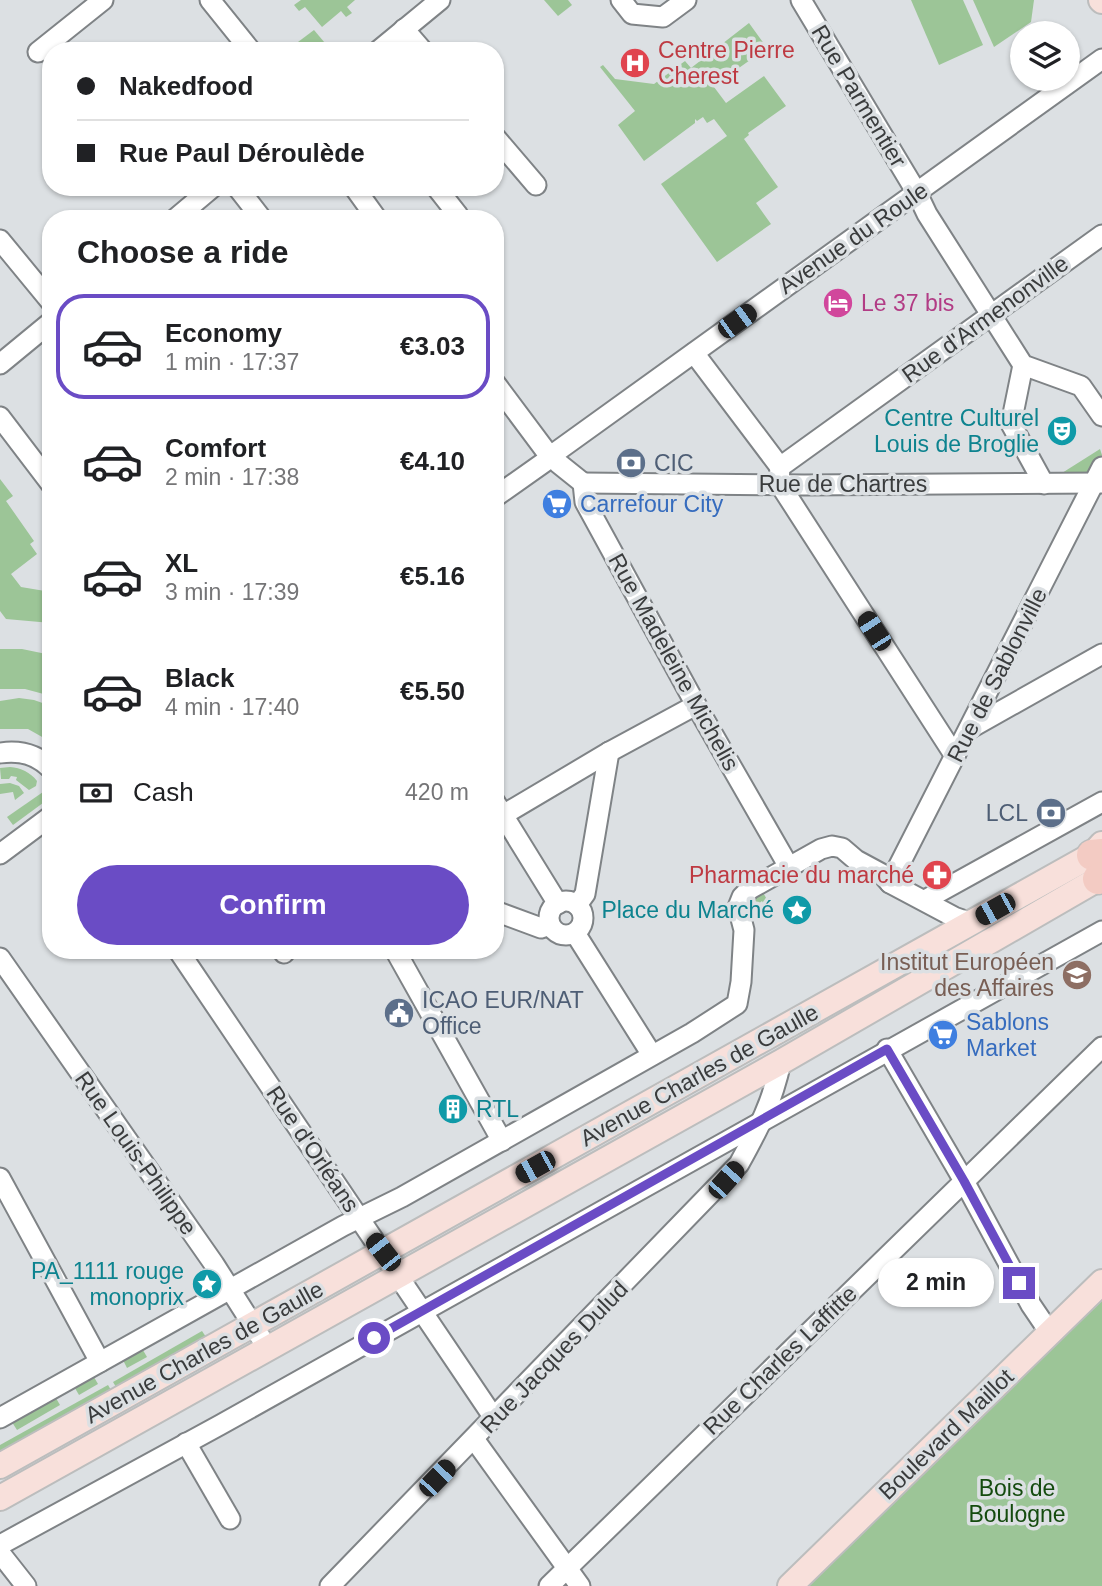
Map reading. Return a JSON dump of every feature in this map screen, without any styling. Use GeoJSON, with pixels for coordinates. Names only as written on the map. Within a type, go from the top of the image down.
{"type":"FeatureCollection","features":[{"type":"Feature","properties":{"kind":"main road","name":"Avenue Charles de Gaulle"},"geometry":{"type":"LineString","coordinates":[[0,1466],[971,923],[1100,865]]}},
{"type":"Feature","properties":{"kind":"main road","name":"Avenue Charles de Gaulle"},"geometry":{"type":"LineString","coordinates":[[0,1498],[781,1062],[1100,865]]}},
{"type":"Feature","properties":{"kind":"main road","name":"Boulevard Maillot"},"geometry":{"type":"LineString","coordinates":[[790,1586],[1102,1282]]}},
{"type":"Feature","properties":{"kind":"street"},"geometry":{"type":"LineString","coordinates":[[50,42],[103,0]]}},
{"type":"Feature","properties":{"kind":"street"},"geometry":{"type":"LineString","coordinates":[[210,0],[244,42]]}},
{"type":"Feature","properties":{"kind":"street"},"geometry":{"type":"LineString","coordinates":[[389,42],[440,0]]}},
{"type":"Feature","properties":{"kind":"street"},"geometry":{"type":"LineString","coordinates":[[621,0],[632,14],[663,17],[685,0]]}},
{"type":"Feature","properties":{"kind":"street","name":"Rue Parmentier"},"geometry":{"type":"LineString","coordinates":[[801,0],[927,214],[1023,365]]}},
{"type":"Feature","properties":{"kind":"street"},"geometry":{"type":"LineString","coordinates":[[404,29],[415,42]]}},
{"type":"Feature","properties":{"kind":"street"},"geometry":{"type":"LineString","coordinates":[[38,52],[42,49]]}},
{"type":"Feature","properties":{"kind":"street","name":"Avenue du Roule"},"geometry":{"type":"LineString","coordinates":[[504,491],[1102,59]]}},
{"type":"Feature","properties":{"kind":"street"},"geometry":{"type":"LineString","coordinates":[[504,148],[536,186]]}},
{"type":"Feature","properties":{"kind":"street"},"geometry":{"type":"LineString","coordinates":[[186,210],[202,196]]}},
{"type":"Feature","properties":{"kind":"street"},"geometry":{"type":"LineString","coordinates":[[244,196],[255,210]]}},
{"type":"Feature","properties":{"kind":"street"},"geometry":{"type":"LineString","coordinates":[[443,196],[454,210]]}},
{"type":"Feature","properties":{"kind":"street","name":"Rue d'Armenonville"},"geometry":{"type":"LineString","coordinates":[[780,475],[991,314],[1102,235]]}},
{"type":"Feature","properties":{"kind":"street"},"geometry":{"type":"LineString","coordinates":[[0,240],[42,291]]}},
{"type":"Feature","properties":{"kind":"street"},"geometry":{"type":"LineString","coordinates":[[0,364],[42,329]]}},
{"type":"Feature","properties":{"kind":"street"},"geometry":{"type":"LineString","coordinates":[[694,353],[780,475],[955,756]]}},
{"type":"Feature","properties":{"kind":"street"},"geometry":{"type":"LineString","coordinates":[[1044,484],[1011,424],[1023,365],[1081,386],[1102,416]]}},
{"type":"Feature","properties":{"kind":"street"},"geometry":{"type":"LineString","coordinates":[[504,395],[552,458],[583,483]]}},
{"type":"Feature","properties":{"kind":"street"},"geometry":{"type":"LineString","coordinates":[[0,417],[42,471]]}},
{"type":"Feature","properties":{"kind":"street","name":"Rue de Chartres"},"geometry":{"type":"LineString","coordinates":[[583,483],[780,475],[1044,484],[1100,482]]}},
{"type":"Feature","properties":{"kind":"street","name":"Rue de Sablonville"},"geometry":{"type":"LineString","coordinates":[[890,883],[1100,482]]}},
{"type":"Feature","properties":{"kind":"street","name":"Rue Madeleine Michelis"},"geometry":{"type":"LineString","coordinates":[[583,483],[585,502],[696,705],[789,867]]}},
{"type":"Feature","properties":{"kind":"street"},"geometry":{"type":"LineString","coordinates":[[969,729],[1102,654]]}},
{"type":"Feature","properties":{"kind":"street"},"geometry":{"type":"LineString","coordinates":[[504,806],[696,705]]}},
{"type":"Feature","properties":{"kind":"street"},"geometry":{"type":"LineString","coordinates":[[0,753],[22,752],[37,756],[42,761]]}},
{"type":"Feature","properties":{"kind":"street"},"geometry":{"type":"LineString","coordinates":[[504,816],[567,904],[582,912],[583,920],[575,933],[560,934],[550,925],[549,917],[552,909],[567,904],[585,894],[609,752]]}},
{"type":"Feature","properties":{"kind":"street"},"geometry":{"type":"LineString","coordinates":[[925,900],[1102,802]]}},
{"type":"Feature","properties":{"kind":"street"},"geometry":{"type":"LineString","coordinates":[[0,854],[42,823]]}},
{"type":"Feature","properties":{"kind":"street"},"geometry":{"type":"LineString","coordinates":[[789,867],[825,847],[835,846],[882,874],[890,883],[954,917],[971,923]]}},
{"type":"Feature","properties":{"kind":"street","name":"Avenue Charles de Gaulle"},"geometry":{"type":"LineString","coordinates":[[0,1418],[502,1141],[692,1033],[737,1004],[744,930],[738,910],[740,902],[747,891],[789,867]]}},
{"type":"Feature","properties":{"kind":"street"},"geometry":{"type":"LineString","coordinates":[[504,914],[541,928],[550,925]]}},
{"type":"Feature","properties":{"kind":"street"},"geometry":{"type":"LineString","coordinates":[[0,1545],[1102,931]]}},
{"type":"Feature","properties":{"kind":"street"},"geometry":{"type":"LineString","coordinates":[[575,933],[652,1055]]}},
{"type":"Feature","properties":{"kind":"street","name":"Rue Louis-Philippe"},"geometry":{"type":"LineString","coordinates":[[0,958],[268,1349]]}},
{"type":"Feature","properties":{"kind":"street","name":"Rue d'Orléans"},"geometry":{"type":"LineString","coordinates":[[184,959],[494,1418]]}},
{"type":"Feature","properties":{"kind":"street"},"geometry":{"type":"LineString","coordinates":[[400,959],[502,1141]]}},
{"type":"Feature","properties":{"kind":"street","name":"Rue Charles Laffitte"},"geometry":{"type":"LineString","coordinates":[[549,1586],[1102,1046]]}},
{"type":"Feature","properties":{"kind":"street"},"geometry":{"type":"LineString","coordinates":[[887,1049],[964,1181],[1031,1305],[1050,1333]]}},
{"type":"Feature","properties":{"kind":"street","name":"Rue Jacques Dulud"},"geometry":{"type":"LineString","coordinates":[[330,1586],[712,1195],[739,1164],[764,1119],[774,1093],[781,1062]]}},
{"type":"Feature","properties":{"kind":"street"},"geometry":{"type":"LineString","coordinates":[[0,1178],[100,1362]]}},
{"type":"Feature","properties":{"kind":"street"},"geometry":{"type":"LineString","coordinates":[[474,1439],[580,1586]]}},
{"type":"Feature","properties":{"kind":"street"},"geometry":{"type":"LineString","coordinates":[[186,1443],[230,1519]]}},
{"type":"Feature","properties":{"kind":"street"},"geometry":{"type":"LineString","coordinates":[[0,1553],[26,1586]]}},
{"type":"Feature","properties":{"kind":"green space"},"geometry":{"type":"Polygon","coordinates":[[[301,0],[355,0],[347,7],[352,13],[346,17],[341,11],[322,27],[305,7],[299,11],[294,5],[301,0]]]}},
{"type":"Feature","properties":{"kind":"green space"},"geometry":{"type":"Polygon","coordinates":[[[544,0],[568,0],[572,5],[558,16],[544,0]]]}},
{"type":"Feature","properties":{"kind":"green space"},"geometry":{"type":"Polygon","coordinates":[[[911,0],[963,0],[983,45],[939,65],[911,0]]]}},
{"type":"Feature","properties":{"kind":"green space"},"geometry":{"type":"Polygon","coordinates":[[[973,0],[1034,0],[1031,21],[1010,21],[1010,36],[994,47],[973,0]]]}},
{"type":"Feature","properties":{"kind":"green space"},"geometry":{"type":"Polygon","coordinates":[[[749,23],[767,48],[736,70],[734,68],[728,72],[730,75],[714,87],[726,103],[764,76],[786,106],[748,133],[744,139],[778,187],[756,203],[771,224],[717,262],[661,184],[727,136],[714,119],[707,123],[703,117],[697,121],[695,119],[695,123],[644,161],[618,125],[635,111],[600,67],[603,65],[615,79],[654,84],[685,61],[691,68],[749,23]]]}},
{"type":"Feature","properties":{"kind":"green space"},"geometry":{"type":"Polygon","coordinates":[[[314,30],[324,42],[298,42],[314,30]]]}},
{"type":"Feature","properties":{"kind":"green space"},"geometry":{"type":"Polygon","coordinates":[[[1100,449],[1102,455],[1090,471],[1062,478],[1062,473],[1100,449]]]}},
{"type":"Feature","properties":{"kind":"green space"},"geometry":{"type":"Polygon","coordinates":[[[0,479],[13,496],[6,501],[34,541],[30,544],[37,554],[11,574],[21,587],[42,590],[42,622],[6,619],[0,611],[0,479]]]}},
{"type":"Feature","properties":{"kind":"green space"},"geometry":{"type":"Polygon","coordinates":[[[0,649],[22,649],[42,653],[42,694],[25,689],[0,689],[0,649]]]}},
{"type":"Feature","properties":{"kind":"green space"},"geometry":{"type":"Polygon","coordinates":[[[19,698],[42,703],[42,737],[28,729],[0,729],[0,701],[19,698]]]}},
{"type":"Feature","properties":{"kind":"green space"},"geometry":{"type":"Polygon","coordinates":[[[10,767],[28,773],[37,781],[36,786],[29,790],[16,780],[17,777],[1,779],[0,768],[10,767]]]}},
{"type":"Feature","properties":{"kind":"green space"},"geometry":{"type":"Polygon","coordinates":[[[0,784],[19,786],[24,793],[15,800],[13,792],[0,794],[0,784]]]}},
{"type":"Feature","properties":{"kind":"green space"},"geometry":{"type":"Polygon","coordinates":[[[42,793],[42,804],[13,825],[7,817],[42,793]]]}},
{"type":"Feature","properties":{"kind":"green space"},"geometry":{"type":"Polygon","coordinates":[[[761,889],[769,903],[765,906],[762,901],[758,904],[763,913],[744,912],[744,907],[761,889]]]}},
{"type":"Feature","properties":{"kind":"green space","name":"Bois de Boulogne"},"geometry":{"type":"Polygon","coordinates":[[[1102,1301],[1102,1586],[808,1586],[1060,1340],[1102,1301]]]}},
{"type":"Feature","properties":{"kind":"green space"},"geometry":{"type":"Polygon","coordinates":[[[202,1331],[206,1337],[116,1387],[113,1382],[202,1331]]]}},
{"type":"Feature","properties":{"kind":"green space"},"geometry":{"type":"Polygon","coordinates":[[[140,1345],[147,1357],[127,1368],[121,1356],[140,1345]]]}},
{"type":"Feature","properties":{"kind":"green space"},"geometry":{"type":"Polygon","coordinates":[[[91,1372],[98,1384],[79,1395],[72,1383],[91,1372]]]}},
{"type":"Feature","properties":{"kind":"green space"},"geometry":{"type":"Polygon","coordinates":[[[108,1385],[111,1390],[0,1452],[0,1445],[108,1385]]]}},
{"type":"Feature","properties":{"kind":"green space"},"geometry":{"type":"Polygon","coordinates":[[[53,1393],[60,1405],[17,1430],[10,1419],[53,1393]]]}},
{"type":"Feature","properties":{"kind":"place","name":"Centre Pierre Cherest"},"geometry":{"type":"Point","coordinates":[635,63]}},
{"type":"Feature","properties":{"kind":"place","name":"Le 37 bis"},"geometry":{"type":"Point","coordinates":[838,303]}},
{"type":"Feature","properties":{"kind":"place","name":"Centre Culturel Louis de Broglie"},"geometry":{"type":"Point","coordinates":[1062,431]}},
{"type":"Feature","properties":{"kind":"place","name":"CIC"},"geometry":{"type":"Point","coordinates":[631,463]}},
{"type":"Feature","properties":{"kind":"place","name":"Carrefour City"},"geometry":{"type":"Point","coordinates":[557,504]}},
{"type":"Feature","properties":{"kind":"place","name":"LCL"},"geometry":{"type":"Point","coordinates":[1051,813]}},
{"type":"Feature","properties":{"kind":"place","name":"Pharmacie du marché"},"geometry":{"type":"Point","coordinates":[937,875]}},
{"type":"Feature","properties":{"kind":"place","name":"Place du Marché"},"geometry":{"type":"Point","coordinates":[797,910]}},
{"type":"Feature","properties":{"kind":"place","name":"Institut Européen des Affaires"},"geometry":{"type":"Point","coordinates":[1077,975]}},
{"type":"Feature","properties":{"kind":"place","name":"ICAO EUR/NAT Office"},"geometry":{"type":"Point","coordinates":[399,1013]}},
{"type":"Feature","properties":{"kind":"place","name":"Sablons Market"},"geometry":{"type":"Point","coordinates":[943,1035]}},
{"type":"Feature","properties":{"kind":"place","name":"RTL"},"geometry":{"type":"Point","coordinates":[453,1109]}},
{"type":"Feature","properties":{"kind":"place","name":"PA_1111 rouge monoprix"},"geometry":{"type":"Point","coordinates":[207,1284]}},
{"type":"Feature","properties":{"kind":"route"},"geometry":{"type":"LineString","coordinates":[[374,1338],[887,1049],[964,1181],[1019,1283]]}}]}
